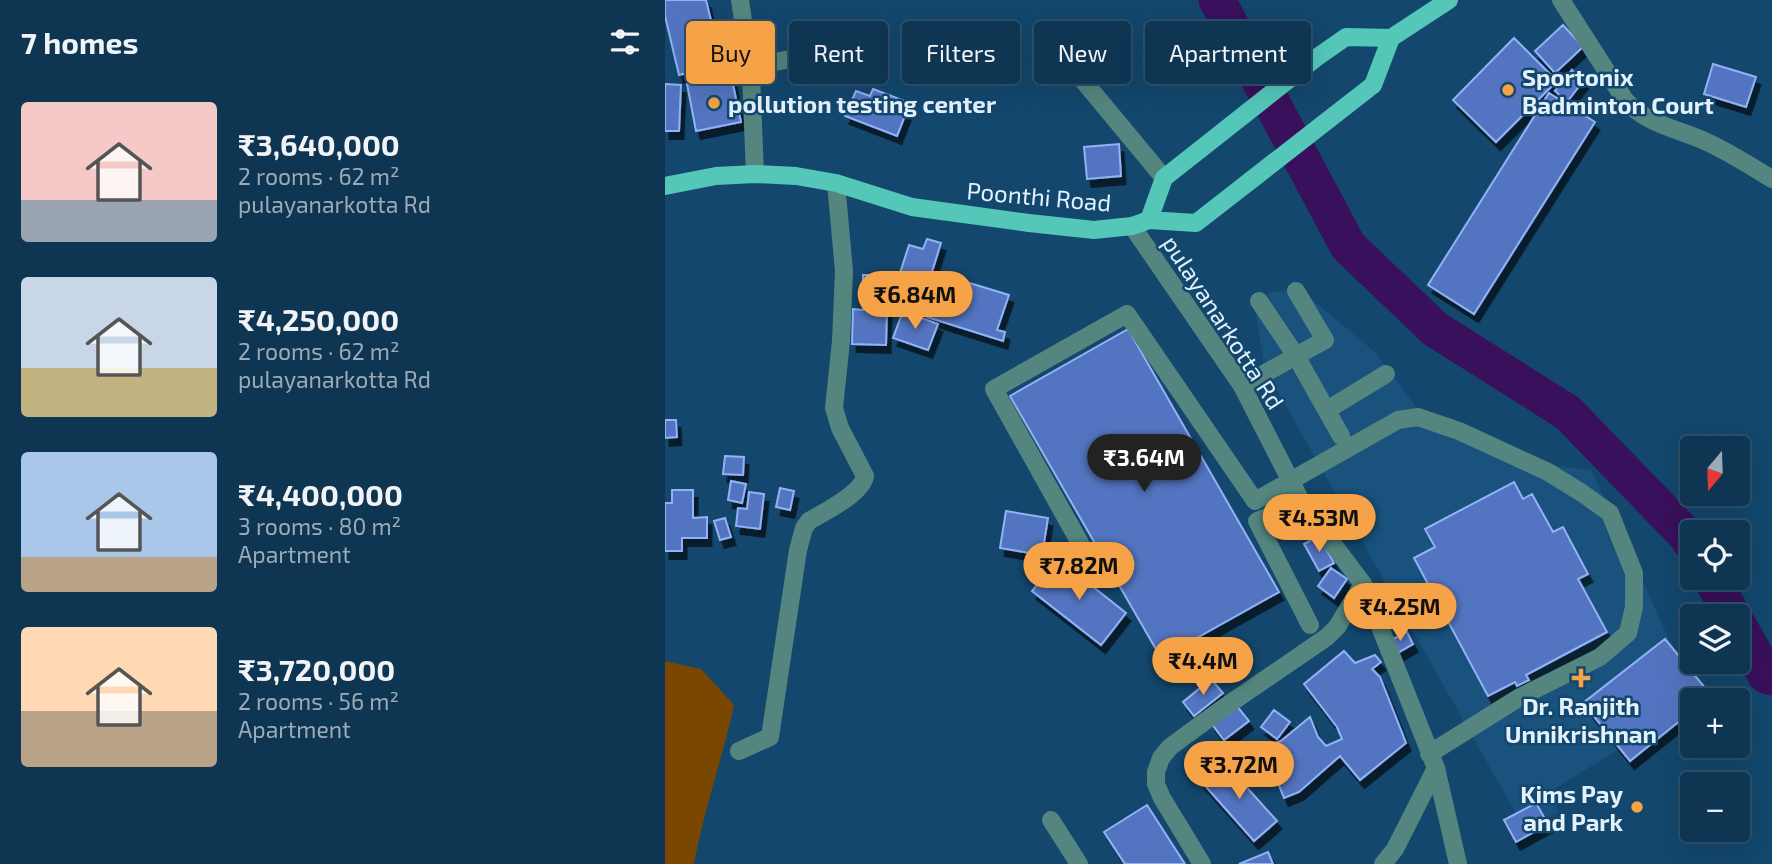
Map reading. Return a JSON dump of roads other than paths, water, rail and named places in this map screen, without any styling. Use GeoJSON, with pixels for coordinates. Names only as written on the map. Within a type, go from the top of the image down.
{"type":"FeatureCollection","features":[{"type":"Feature","properties":{"kind":"main road"},"geometry":{"type":"LineString","coordinates":[[1149,220],[1164,178],[1315,58],[1346,37],[1391,38],[1449,0]]}},
{"type":"Feature","properties":{"kind":"main road","name":"Poonthi Road"},"geometry":{"type":"LineString","coordinates":[[665,186],[716,176],[796,176],[836,183],[912,207],[1094,230],[1132,226],[1149,220],[1196,223],[1373,85],[1391,38]]}},
{"type":"Feature","properties":{"kind":"street"},"geometry":{"type":"LineString","coordinates":[[740,0],[743,21]]}},
{"type":"Feature","properties":{"kind":"street"},"geometry":{"type":"LineString","coordinates":[[1561,0],[1625,100],[1635,111],[1647,119],[1709,143],[1772,179]]}},
{"type":"Feature","properties":{"kind":"street"},"geometry":{"type":"LineString","coordinates":[[751,84],[755,174]]}},
{"type":"Feature","properties":{"kind":"street"},"geometry":{"type":"LineString","coordinates":[[1086,84],[1164,178]]}},
{"type":"Feature","properties":{"kind":"street"},"geometry":{"type":"LineString","coordinates":[[739,751],[771,737],[798,550],[804,528],[856,491],[865,476],[840,428],[834,408],[841,341],[844,271],[836,183]]}},
{"type":"Feature","properties":{"kind":"street","name":"pulayanarkotta Rd"},"geometry":{"type":"LineString","coordinates":[[1132,226],[1242,386],[1302,503],[1363,584],[1433,761],[1458,864]]}},
{"type":"Feature","properties":{"kind":"street"},"geometry":{"type":"LineString","coordinates":[[1242,386],[1325,340],[1296,291]]}},
{"type":"Feature","properties":{"kind":"street"},"geometry":{"type":"LineString","coordinates":[[1259,301],[1296,356],[1341,436]]}},
{"type":"Feature","properties":{"kind":"street"},"geometry":{"type":"LineString","coordinates":[[1080,543],[994,389],[1127,314],[1259,509]]}},
{"type":"Feature","properties":{"kind":"street"},"geometry":{"type":"LineString","coordinates":[[1327,410],[1385,374]]}},
{"type":"Feature","properties":{"kind":"street"},"geometry":{"type":"LineString","coordinates":[[1310,625],[1257,521],[1259,509],[1291,482],[1398,420],[1418,417],[1459,431],[1548,472],[1610,513],[1634,573],[1634,607],[1627,634],[1600,657],[1520,698],[1433,761],[1395,849],[1383,864]]}},
{"type":"Feature","properties":{"kind":"street"},"geometry":{"type":"LineString","coordinates":[[1259,509],[1302,503]]}},
{"type":"Feature","properties":{"kind":"street"},"geometry":{"type":"LineString","coordinates":[[1202,864],[1156,784],[1156,772],[1161,758],[1170,747],[1219,710],[1327,637],[1337,627],[1363,584]]}},
{"type":"Feature","properties":{"kind":"street"},"geometry":{"type":"LineString","coordinates":[[1051,820],[1079,864]]}},
{"type":"Feature","properties":{"kind":"waterway"},"geometry":{"type":"LineString","coordinates":[[1217,0],[1348,246],[1435,329],[1568,413],[1680,529]]}},
{"type":"Feature","properties":{"kind":"waterway"},"geometry":{"type":"LineString","coordinates":[[1718,590],[1726,604]]}},
{"type":"Feature","properties":{"kind":"waterway"},"geometry":{"type":"LineString","coordinates":[[1750,646],[1766,675],[1772,677]]}},
{"type":"Feature","properties":{"kind":"place","name":"Sportonix Badminton Court"},"geometry":{"type":"Point","coordinates":[1508,90]}},
{"type":"Feature","properties":{"kind":"place","name":"pollution testing center"},"geometry":{"type":"Point","coordinates":[714,103]}},
{"type":"Feature","properties":{"kind":"place","name":"Dr. Ranjith Unnikrishnan"},"geometry":{"type":"Point","coordinates":[1581,678]}},
{"type":"Feature","properties":{"kind":"place","name":"Kims Pay and Park"},"geometry":{"type":"Point","coordinates":[1637,807]}}]}
